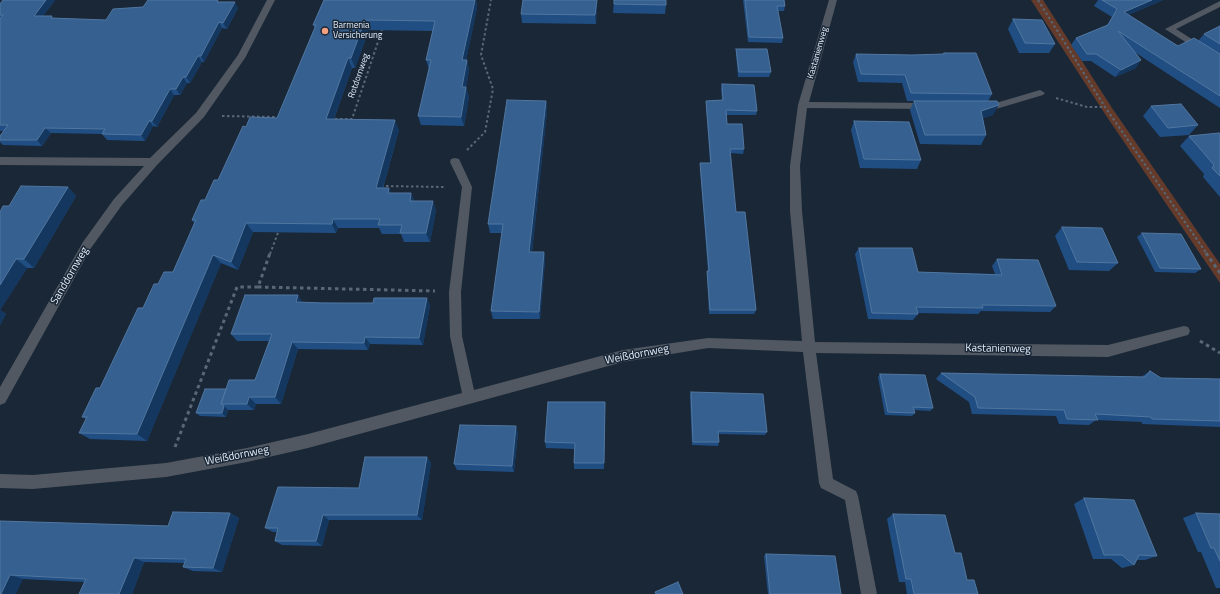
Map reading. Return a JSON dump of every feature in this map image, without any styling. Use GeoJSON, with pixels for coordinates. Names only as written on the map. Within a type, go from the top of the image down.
{"type":"FeatureCollection","features":[{"type":"Feature","properties":{"kind":"street","name":"Sanddornweg"},"geometry":{"type":"LineString","coordinates":[[0,399],[88,245],[118,202],[153,162],[200,115],[242,56],[271,0]]}},
{"type":"Feature","properties":{"kind":"street","name":"Kastanienweg"},"geometry":{"type":"LineString","coordinates":[[832,0],[803,105],[795,166],[796,211],[809,347],[826,483],[850,496],[869,594]]}},
{"type":"Feature","properties":{"kind":"street"},"geometry":{"type":"LineString","coordinates":[[1220,4],[1170,29],[1220,61]]}},
{"type":"Feature","properties":{"kind":"street"},"geometry":{"type":"LineString","coordinates":[[972,106],[996,106],[1040,93]]}},
{"type":"Feature","properties":{"kind":"street"},"geometry":{"type":"LineString","coordinates":[[803,105],[934,106]]}},
{"type":"Feature","properties":{"kind":"street"},"geometry":{"type":"LineString","coordinates":[[0,162],[6,160],[153,162]]}},
{"type":"Feature","properties":{"kind":"street"},"geometry":{"type":"LineString","coordinates":[[455,162],[467,187],[455,292],[456,336],[469,398]]}},
{"type":"Feature","properties":{"kind":"street","name":"Kastanienweg"},"geometry":{"type":"LineString","coordinates":[[809,347],[1108,351],[1184,331]]}},
{"type":"Feature","properties":{"kind":"street","name":"Weißdornweg"},"geometry":{"type":"LineString","coordinates":[[0,481],[33,482],[166,470],[248,455],[469,398],[623,356],[708,343],[809,347]]}},
{"type":"Feature","properties":{"kind":"path"},"geometry":{"type":"LineString","coordinates":[[455,162],[485,132],[493,88],[481,55],[491,0]]}},
{"type":"Feature","properties":{"kind":"path"},"geometry":{"type":"LineString","coordinates":[[1038,0],[1105,107],[1220,273]]}},
{"type":"Feature","properties":{"kind":"path","name":"Rotdornweg"},"geometry":{"type":"LineString","coordinates":[[325,119],[352,119],[385,23]]}},
{"type":"Feature","properties":{"kind":"path"},"geometry":{"type":"LineString","coordinates":[[1040,93],[1087,107],[1105,107]]}},
{"type":"Feature","properties":{"kind":"path"},"geometry":{"type":"LineString","coordinates":[[200,115],[279,117]]}},
{"type":"Feature","properties":{"kind":"path"},"geometry":{"type":"LineString","coordinates":[[374,185],[467,187]]}},
{"type":"Feature","properties":{"kind":"path"},"geometry":{"type":"LineString","coordinates":[[258,287],[280,228]]}},
{"type":"Feature","properties":{"kind":"path"},"geometry":{"type":"LineString","coordinates":[[182,427],[238,287],[455,292]]}},
{"type":"Feature","properties":{"kind":"shaded area"},"geometry":{"type":"Polygon","coordinates":[[[1031,0],[1043,0],[1112,108],[1220,264],[1220,283],[1107,117],[1031,0]]]}},
{"type":"Feature","properties":{"kind":"building"},"geometry":{"type":"Polygon","coordinates":[[[3,0],[46,0],[34,16],[106,20],[113,9],[143,7],[148,0],[218,0],[217,2],[235,2],[223,23],[219,22],[201,56],[198,56],[186,77],[183,77],[176,89],[170,89],[152,121],[149,121],[141,135],[102,134],[105,129],[45,128],[37,140],[0,140],[0,136],[8,125],[0,125],[0,19],[3,15],[0,15],[0,4],[3,0]]]}},
{"type":"Feature","properties":{"kind":"building"},"geometry":{"type":"Polygon","coordinates":[[[324,0],[475,0],[462,60],[467,60],[462,87],[466,87],[461,117],[418,116],[431,60],[426,60],[435,21],[365,20],[351,58],[348,58],[326,119],[395,120],[376,188],[389,188],[388,193],[411,193],[410,201],[433,201],[426,233],[400,233],[402,225],[378,225],[380,219],[333,219],[332,224],[246,223],[231,262],[213,255],[137,434],[79,433],[87,417],[82,417],[96,388],[100,388],[138,308],[143,308],[154,284],[158,284],[164,272],[173,272],[196,220],[192,220],[201,200],[205,200],[214,180],[218,180],[243,126],[246,127],[250,117],[277,118],[316,25],[313,25],[324,0]]]}},
{"type":"Feature","properties":{"kind":"building"},"geometry":{"type":"Polygon","coordinates":[[[523,0],[597,0],[595,15],[521,14],[523,0]]]}},
{"type":"Feature","properties":{"kind":"building"},"geometry":{"type":"Polygon","coordinates":[[[614,0],[666,0],[666,5],[614,4],[614,0]]]}},
{"type":"Feature","properties":{"kind":"building"},"geometry":{"type":"Polygon","coordinates":[[[745,0],[784,0],[785,6],[777,6],[783,38],[749,37],[745,0]]]}},
{"type":"Feature","properties":{"kind":"building"},"geometry":{"type":"Polygon","coordinates":[[[1102,0],[1152,0],[1124,12],[1178,46],[1194,38],[1220,54],[1220,96],[1118,31],[1141,60],[1121,70],[1096,54],[1087,54],[1076,38],[1108,25],[1117,9],[1102,0]]]}},
{"type":"Feature","properties":{"kind":"building"},"geometry":{"type":"Polygon","coordinates":[[[1013,19],[1042,20],[1055,44],[1025,43],[1013,19]]]}},
{"type":"Feature","properties":{"kind":"building"},"geometry":{"type":"Polygon","coordinates":[[[1220,26],[1220,44],[1204,34],[1220,26]]]}},
{"type":"Feature","properties":{"kind":"building"},"geometry":{"type":"Polygon","coordinates":[[[736,49],[767,49],[771,72],[739,72],[736,49]]]}},
{"type":"Feature","properties":{"kind":"building"},"geometry":{"type":"Polygon","coordinates":[[[976,53],[992,94],[911,93],[905,75],[861,74],[856,54],[912,55],[976,53]]]}},
{"type":"Feature","properties":{"kind":"building"},"geometry":{"type":"Polygon","coordinates":[[[722,84],[754,85],[757,111],[726,110],[727,124],[742,124],[744,149],[730,149],[736,212],[745,212],[756,310],[710,310],[707,271],[709,271],[700,163],[711,163],[706,101],[723,100],[722,84]]]}},
{"type":"Feature","properties":{"kind":"building"},"geometry":{"type":"Polygon","coordinates":[[[507,100],[546,101],[529,252],[544,252],[539,312],[491,311],[503,224],[488,224],[507,100]]]}},
{"type":"Feature","properties":{"kind":"building"},"geometry":{"type":"Polygon","coordinates":[[[914,101],[997,101],[999,105],[981,111],[986,135],[925,135],[914,101]]]}},
{"type":"Feature","properties":{"kind":"building"},"geometry":{"type":"Polygon","coordinates":[[[1181,104],[1198,125],[1168,128],[1151,106],[1181,104]]]}},
{"type":"Feature","properties":{"kind":"building"},"geometry":{"type":"Polygon","coordinates":[[[854,121],[909,122],[921,160],[864,159],[854,121]]]}},
{"type":"Feature","properties":{"kind":"building"},"geometry":{"type":"Polygon","coordinates":[[[1219,133],[1220,176],[1212,168],[1214,165],[1189,136],[1219,133]]]}},
{"type":"Feature","properties":{"kind":"building"},"geometry":{"type":"Polygon","coordinates":[[[21,186],[68,187],[24,259],[16,259],[0,285],[0,212],[3,206],[9,206],[21,186]]]}},
{"type":"Feature","properties":{"kind":"building"},"geometry":{"type":"Polygon","coordinates":[[[1062,227],[1102,228],[1118,263],[1077,262],[1062,227]]]}},
{"type":"Feature","properties":{"kind":"building"},"geometry":{"type":"Polygon","coordinates":[[[1142,233],[1181,234],[1201,269],[1160,268],[1142,233]]]}},
{"type":"Feature","properties":{"kind":"building"},"geometry":{"type":"Polygon","coordinates":[[[859,248],[912,248],[918,272],[1002,275],[997,259],[1038,260],[1056,306],[982,305],[983,308],[916,307],[918,314],[872,313],[859,248]]]}},
{"type":"Feature","properties":{"kind":"building"},"geometry":{"type":"Polygon","coordinates":[[[245,295],[298,295],[296,302],[322,303],[373,303],[374,298],[427,298],[419,338],[365,337],[364,343],[292,342],[275,397],[249,397],[247,404],[221,404],[229,380],[255,380],[272,334],[231,334],[245,295]]]}},
{"type":"Feature","properties":{"kind":"building"},"geometry":{"type":"Polygon","coordinates":[[[1150,371],[1161,378],[1220,379],[1220,421],[1152,419],[1151,417],[1095,414],[1098,420],[1067,419],[1064,410],[978,408],[975,397],[941,373],[1145,377],[1150,371]]]}},
{"type":"Feature","properties":{"kind":"building"},"geometry":{"type":"Polygon","coordinates":[[[880,374],[925,375],[933,408],[913,407],[915,413],[888,412],[880,374]]]}},
{"type":"Feature","properties":{"kind":"building"},"geometry":{"type":"Polygon","coordinates":[[[205,389],[226,389],[221,404],[224,406],[222,413],[196,413],[205,389]]]}},
{"type":"Feature","properties":{"kind":"building"},"geometry":{"type":"Polygon","coordinates":[[[691,392],[763,394],[767,432],[718,431],[719,442],[693,442],[691,392]]]}},
{"type":"Feature","properties":{"kind":"building"},"geometry":{"type":"Polygon","coordinates":[[[548,402],[605,402],[604,463],[574,463],[575,443],[545,442],[548,402]]]}},
{"type":"Feature","properties":{"kind":"building"},"geometry":{"type":"Polygon","coordinates":[[[460,425],[516,426],[512,466],[454,464],[460,425]]]}},
{"type":"Feature","properties":{"kind":"building"},"geometry":{"type":"Polygon","coordinates":[[[365,457],[427,457],[417,515],[323,515],[316,541],[275,541],[278,528],[265,528],[278,487],[359,488],[365,457]]]}},
{"type":"Feature","properties":{"kind":"building"},"geometry":{"type":"Polygon","coordinates":[[[1084,498],[1134,500],[1157,556],[1139,555],[1134,565],[1122,555],[1104,555],[1084,498]]]}},
{"type":"Feature","properties":{"kind":"building"},"geometry":{"type":"Polygon","coordinates":[[[173,512],[230,513],[213,568],[183,567],[186,559],[134,558],[119,594],[79,594],[86,579],[10,575],[0,594],[0,521],[168,526],[173,512]]]}},
{"type":"Feature","properties":{"kind":"building"},"geometry":{"type":"Polygon","coordinates":[[[1196,513],[1220,514],[1220,561],[1214,548],[1211,548],[1196,513]]]}},
{"type":"Feature","properties":{"kind":"building"},"geometry":{"type":"Polygon","coordinates":[[[893,514],[945,515],[955,553],[961,553],[967,580],[974,580],[978,594],[914,594],[911,579],[906,579],[893,514]]]}},
{"type":"Feature","properties":{"kind":"building"},"geometry":{"type":"Polygon","coordinates":[[[766,554],[835,556],[841,594],[770,594],[766,554]]]}},
{"type":"Feature","properties":{"kind":"building"},"geometry":{"type":"Polygon","coordinates":[[[678,582],[683,594],[656,594],[655,592],[678,582]]]}},
{"type":"Feature","properties":{"kind":"place","name":"Barmenia Versicherung"},"geometry":{"type":"Point","coordinates":[325,31]}}]}
